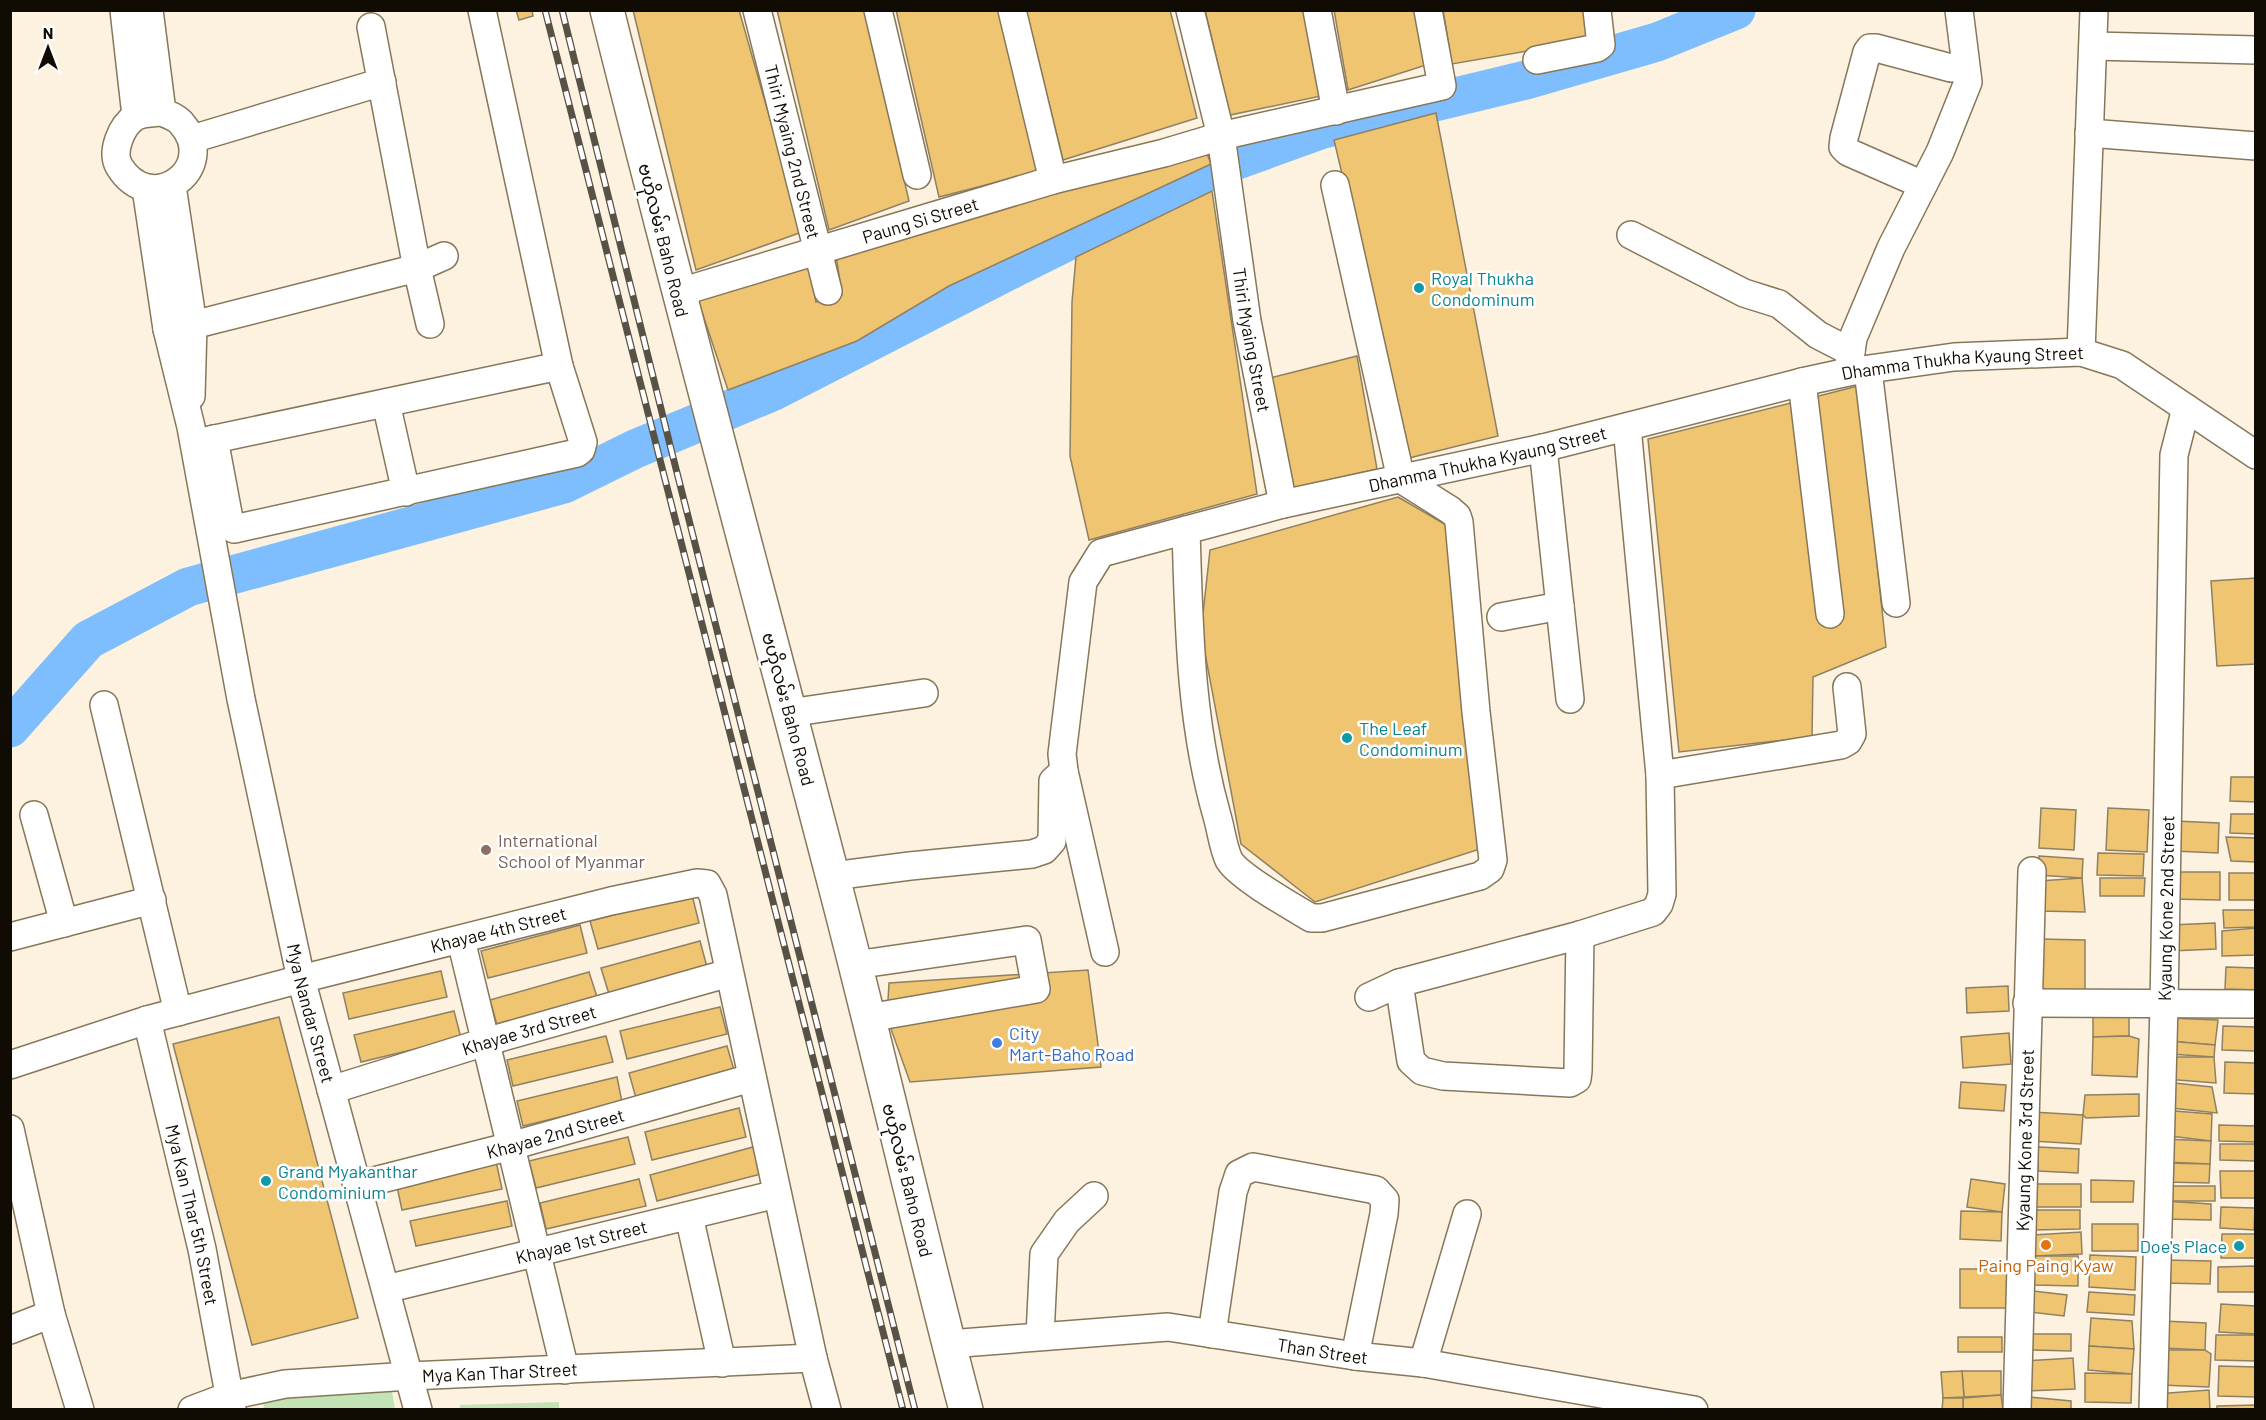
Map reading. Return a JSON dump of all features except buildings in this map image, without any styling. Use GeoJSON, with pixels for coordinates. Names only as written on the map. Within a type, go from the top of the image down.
{"type":"FeatureCollection","features":[{"type":"Feature","properties":{"kind":"main road","name":"ဗဟိုလမ်း Baho Road"},"geometry":{"type":"LineString","coordinates":[[607,10],[677,293],[833,876],[966,1410]]}},
{"type":"Feature","properties":{"kind":"street"},"geometry":{"type":"LineString","coordinates":[[124,10],[136,116]]}},
{"type":"Feature","properties":{"kind":"street"},"geometry":{"type":"LineString","coordinates":[[149,10],[162,112]]}},
{"type":"Feature","properties":{"kind":"street"},"geometry":{"type":"LineString","coordinates":[[146,188],[167,329],[198,437],[230,524],[234,529],[566,456],[581,450],[583,442],[559,366],[482,10]]}},
{"type":"Feature","properties":{"kind":"street","name":"Thiri Myaing 2nd Street"},"geometry":{"type":"LineString","coordinates":[[757,10],[828,291]]}},
{"type":"Feature","properties":{"kind":"street"},"geometry":{"type":"LineString","coordinates":[[878,10],[917,175]]}},
{"type":"Feature","properties":{"kind":"street"},"geometry":{"type":"LineString","coordinates":[[1012,10],[1053,180]]}},
{"type":"Feature","properties":{"kind":"street","name":"Thiri Myaing Street"},"geometry":{"type":"LineString","coordinates":[[1190,10],[1224,156],[1247,321],[1283,504]]}},
{"type":"Feature","properties":{"kind":"street"},"geometry":{"type":"LineString","coordinates":[[1317,10],[1336,111]]}},
{"type":"Feature","properties":{"kind":"street"},"geometry":{"type":"LineString","coordinates":[[1224,156],[1336,111],[1442,86],[1428,10]]}},
{"type":"Feature","properties":{"kind":"street"},"geometry":{"type":"LineString","coordinates":[[1537,60],[1597,48],[1600,45],[1597,10]]}},
{"type":"Feature","properties":{"kind":"street"},"geometry":{"type":"LineString","coordinates":[[1896,603],[1853,338],[1891,248],[1940,152],[1968,82],[1959,10]]}},
{"type":"Feature","properties":{"kind":"street"},"geometry":{"type":"LineString","coordinates":[[2080,352],[2094,10]]}},
{"type":"Feature","properties":{"kind":"street"},"geometry":{"type":"LineString","coordinates":[[371,27],[417,268],[430,324]]}},
{"type":"Feature","properties":{"kind":"street"},"geometry":{"type":"LineString","coordinates":[[2093,46],[2256,50]]}},
{"type":"Feature","properties":{"kind":"street"},"geometry":{"type":"LineString","coordinates":[[1923,185],[1848,152],[1843,147],[1844,138],[1870,48],[1951,68]]}},
{"type":"Feature","properties":{"kind":"street"},"geometry":{"type":"LineString","coordinates":[[192,139],[382,82]]}},
{"type":"Feature","properties":{"kind":"street"},"geometry":{"type":"LineString","coordinates":[[162,112],[181,122],[192,139],[193,159],[184,176],[172,186],[160,189],[146,188],[128,179],[117,163],[118,136],[136,116],[162,112]]}},
{"type":"Feature","properties":{"kind":"street"},"geometry":{"type":"LineString","coordinates":[[2089,133],[2256,146]]}},
{"type":"Feature","properties":{"kind":"street","name":"Paung Si Street"},"geometry":{"type":"LineString","coordinates":[[677,293],[1053,180],[1164,153],[1224,156]]}},
{"type":"Feature","properties":{"kind":"street"},"geometry":{"type":"LineString","coordinates":[[1186,530],[1189,650],[1195,708],[1211,796],[1229,860],[1239,871],[1311,918],[1322,918],[1480,876],[1490,869],[1493,860],[1476,712],[1459,522],[1457,516],[1450,510],[1401,478],[1335,185]]}},
{"type":"Feature","properties":{"kind":"street"},"geometry":{"type":"LineString","coordinates":[[172,186],[193,325],[198,437]]}},
{"type":"Feature","properties":{"kind":"street"},"geometry":{"type":"LineString","coordinates":[[1631,235],[1744,293],[1779,304],[1856,365]]}},
{"type":"Feature","properties":{"kind":"street"},"geometry":{"type":"LineString","coordinates":[[167,329],[193,325],[417,268],[444,256]]}},
{"type":"Feature","properties":{"kind":"street","name":"Dhamma Thukha Kyaung Street"},"geometry":{"type":"LineString","coordinates":[[1105,952],[1062,754],[1083,582],[1101,553],[1283,504],[1543,448],[1802,382],[1856,365],[1954,357],[2080,352],[2122,365],[2256,455]]}},
{"type":"Feature","properties":{"kind":"street"},"geometry":{"type":"LineString","coordinates":[[198,437],[386,403],[559,366]]}},
{"type":"Feature","properties":{"kind":"street"},"geometry":{"type":"LineString","coordinates":[[1802,382],[1830,614]]}},
{"type":"Feature","properties":{"kind":"street"},"geometry":{"type":"LineString","coordinates":[[386,403],[406,492]]}},
{"type":"Feature","properties":{"kind":"street","name":"Kyaung Kone 2nd Street"},"geometry":{"type":"LineString","coordinates":[[2153,1410],[2174,455],[2186,408]]}},
{"type":"Feature","properties":{"kind":"street"},"geometry":{"type":"LineString","coordinates":[[1369,997],[1399,983],[1580,935],[1653,912],[1659,904],[1662,894],[1660,775],[1627,427]]}},
{"type":"Feature","properties":{"kind":"street","name":"Mya Nandar Street"},"geometry":{"type":"LineString","coordinates":[[198,437],[212,549],[241,699],[301,979],[418,1410]]}},
{"type":"Feature","properties":{"kind":"street"},"geometry":{"type":"LineString","coordinates":[[1543,448],[1570,699]]}},
{"type":"Feature","properties":{"kind":"street"},"geometry":{"type":"LineString","coordinates":[[1501,617],[1560,606]]}},
{"type":"Feature","properties":{"kind":"street"},"geometry":{"type":"LineString","coordinates":[[1660,775],[1841,745],[1848,741],[1852,734],[1847,687]]}},
{"type":"Feature","properties":{"kind":"street"},"geometry":{"type":"LineString","coordinates":[[789,713],[924,693]]}},
{"type":"Feature","properties":{"kind":"street"},"geometry":{"type":"LineString","coordinates":[[104,705],[178,1012]]}},
{"type":"Feature","properties":{"kind":"street"},"geometry":{"type":"LineString","coordinates":[[833,876],[1032,854],[1044,850],[1052,841],[1053,781],[1064,771]]}},
{"type":"Feature","properties":{"kind":"street"},"geometry":{"type":"LineString","coordinates":[[34,815],[64,923]]}},
{"type":"Feature","properties":{"kind":"street","name":"Kyaung Kone 3rd Street"},"geometry":{"type":"LineString","coordinates":[[2017,1410],[2031,871]]}},
{"type":"Feature","properties":{"kind":"street","name":"Khayae 4th Street"},"geometry":{"type":"LineString","coordinates":[[10,1065],[147,1020],[301,979],[611,901],[697,883],[707,884],[713,895],[729,974]]}},
{"type":"Feature","properties":{"kind":"street"},"geometry":{"type":"LineString","coordinates":[[10,937],[152,900]]}},
{"type":"Feature","properties":{"kind":"street"},"geometry":{"type":"LineString","coordinates":[[1399,983],[1411,1061],[1422,1071],[1443,1076],[1570,1083],[1577,1079],[1578,1071],[1580,935]]}},
{"type":"Feature","properties":{"kind":"street"},"geometry":{"type":"LineString","coordinates":[[460,939],[565,1370]]}},
{"type":"Feature","properties":{"kind":"street"},"geometry":{"type":"LineString","coordinates":[[855,965],[1027,940],[1036,989],[868,1018]]}},
{"type":"Feature","properties":{"kind":"street"},"geometry":{"type":"LineString","coordinates":[[729,974],[813,1359],[827,1410]]}},
{"type":"Feature","properties":{"kind":"street","name":"Khayae 3rd Street"},"geometry":{"type":"LineString","coordinates":[[331,1090],[485,1042],[729,974]]}},
{"type":"Feature","properties":{"kind":"street"},"geometry":{"type":"LineString","coordinates":[[2027,1004],[2256,1004]]}},
{"type":"Feature","properties":{"kind":"street","name":"Mya Kan Thar 5th Street"},"geometry":{"type":"LineString","coordinates":[[147,1020],[202,1249],[231,1403]]}},
{"type":"Feature","properties":{"kind":"street","name":"Khayae 2nd Street"},"geometry":{"type":"LineString","coordinates":[[358,1185],[511,1146],[751,1078]]}},
{"type":"Feature","properties":{"kind":"street"},"geometry":{"type":"LineString","coordinates":[[10,1129],[51,1314],[80,1410]]}},
{"type":"Feature","properties":{"kind":"street"},"geometry":{"type":"LineString","coordinates":[[1212,1334],[1233,1192],[1239,1174],[1253,1167],[1376,1190],[1385,1200],[1354,1356]]}},
{"type":"Feature","properties":{"kind":"street","name":"Khayae 1st Street"},"geometry":{"type":"LineString","coordinates":[[386,1289],[777,1194]]}},
{"type":"Feature","properties":{"kind":"street"},"geometry":{"type":"LineString","coordinates":[[1040,1336],[1044,1254],[1067,1221],[1094,1196]]}},
{"type":"Feature","properties":{"kind":"street"},"geometry":{"type":"LineString","coordinates":[[1423,1364],[1467,1214]]}},
{"type":"Feature","properties":{"kind":"street"},"geometry":{"type":"LineString","coordinates":[[689,1216],[722,1363]]}},
{"type":"Feature","properties":{"kind":"street"},"geometry":{"type":"LineString","coordinates":[[10,1330],[51,1314]]}},
{"type":"Feature","properties":{"kind":"street","name":"Than Street"},"geometry":{"type":"LineString","coordinates":[[949,1344],[1168,1327],[1354,1356],[1423,1364],[1695,1410]]}},
{"type":"Feature","properties":{"kind":"street","name":"Mya Kan Thar Street"},"geometry":{"type":"LineString","coordinates":[[192,1410],[231,1403],[285,1384],[410,1376],[813,1359]]}},
{"type":"Feature","properties":{"kind":"green space"},"geometry":{"type":"Polygon","coordinates":[[[390,1381],[395,1409],[264,1409],[263,1402],[390,1381]]]}},
{"type":"Feature","properties":{"kind":"green space"},"geometry":{"type":"Polygon","coordinates":[[[559,1402],[559,1409],[460,1410],[460,1405],[559,1402]]]}},
{"type":"Feature","properties":{"kind":"waterway"},"geometry":{"type":"LineString","coordinates":[[10,728],[88,640],[188,587],[564,484],[635,449],[774,391],[1215,168],[1323,129],[1526,80],[1657,42],[1736,10]]}},
{"type":"Feature","properties":{"kind":"railway"},"geometry":{"type":"LineString","coordinates":[[545,10],[903,1410]]}},
{"type":"Feature","properties":{"kind":"railway"},"geometry":{"type":"LineString","coordinates":[[562,10],[915,1410]]}},
{"type":"Feature","properties":{"kind":"place","name":"Royal Thukha Condominum"},"geometry":{"type":"Point","coordinates":[1419,288]}},
{"type":"Feature","properties":{"kind":"place","name":"The Leaf Condominum"},"geometry":{"type":"Point","coordinates":[1347,738]}},
{"type":"Feature","properties":{"kind":"place","name":"International School of Myanmar"},"geometry":{"type":"Point","coordinates":[486,850]}},
{"type":"Feature","properties":{"kind":"place","name":"City Mart-Baho Road"},"geometry":{"type":"Point","coordinates":[997,1043]}},
{"type":"Feature","properties":{"kind":"place","name":"Grand Myakanthar Condominium"},"geometry":{"type":"Point","coordinates":[266,1181]}},
{"type":"Feature","properties":{"kind":"place","name":"Paing Paing Kyaw"},"geometry":{"type":"Point","coordinates":[2046,1245]}},
{"type":"Feature","properties":{"kind":"place","name":"Doe's Place"},"geometry":{"type":"Point","coordinates":[2239,1246]}}]}
